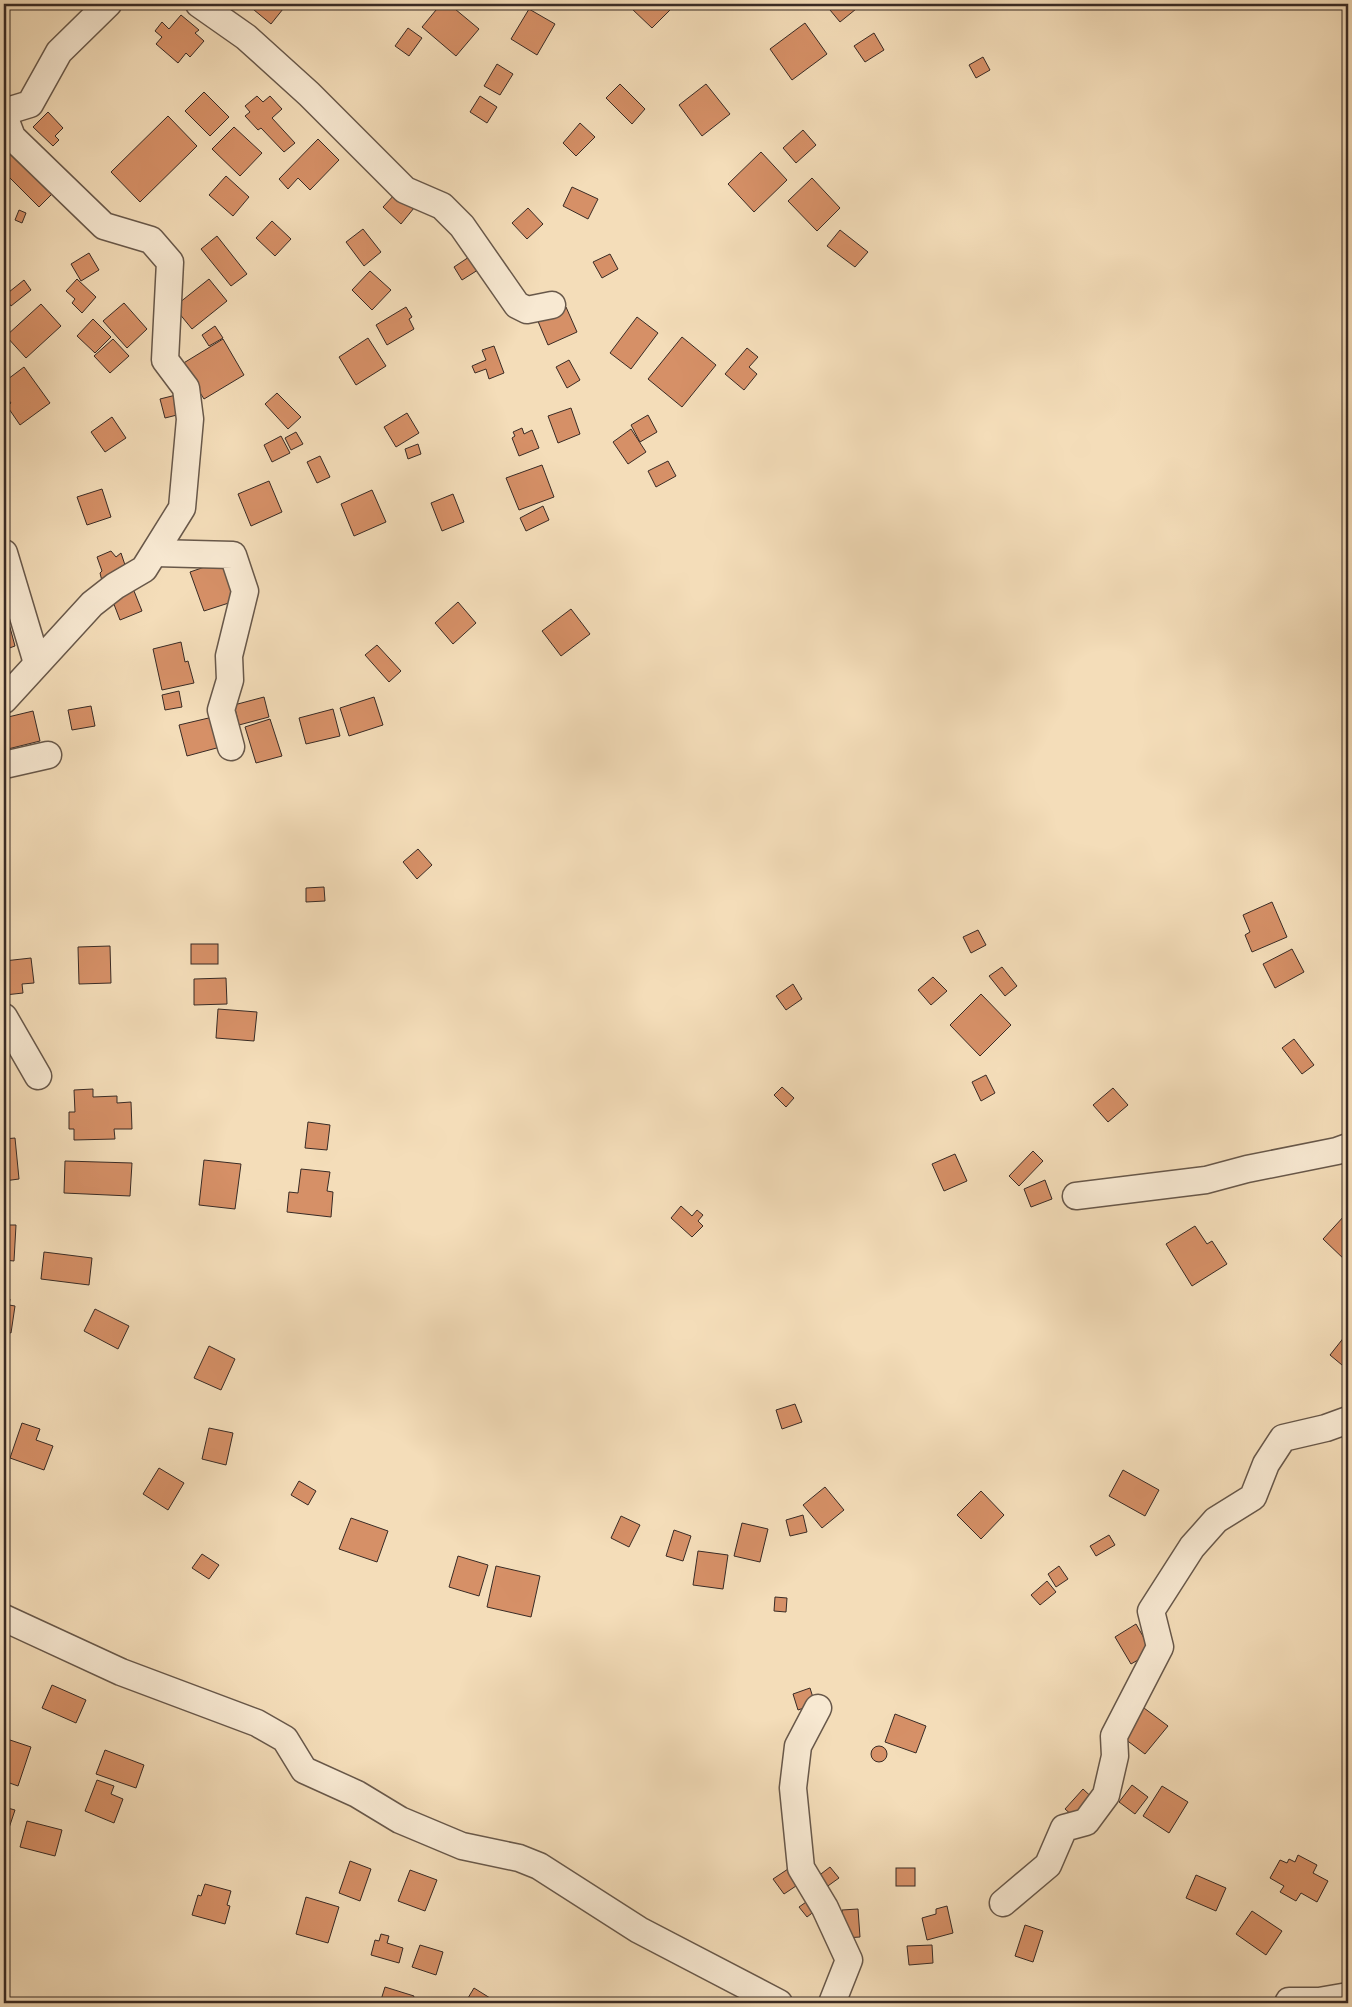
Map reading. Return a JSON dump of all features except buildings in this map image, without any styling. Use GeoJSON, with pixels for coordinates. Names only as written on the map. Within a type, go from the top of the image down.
{"type":"FeatureCollection","features":[{"type":"Feature","properties":{"kind":"street"},"geometry":{"type":"LineString","coordinates":[[4,700],[92,604],[115,586],[144,569],[182,508],[190,419],[186,388],[165,360],[170,262],[151,240],[104,226],[12,137],[4,114],[30,104],[59,52],[108,4]]}},
{"type":"Feature","properties":{"kind":"street"},"geometry":{"type":"LineString","coordinates":[[199,4],[246,36],[295,81],[405,190],[442,206],[462,226],[517,305],[527,310],[552,305]]}},
{"type":"Feature","properties":{"kind":"street"},"geometry":{"type":"LineString","coordinates":[[4,553],[37,663]]}},
{"type":"Feature","properties":{"kind":"street"},"geometry":{"type":"LineString","coordinates":[[155,553],[233,555],[245,591],[229,656],[230,680],[221,710],[231,748]]}},
{"type":"Feature","properties":{"kind":"street"},"geometry":{"type":"LineString","coordinates":[[4,765],[48,754]]}},
{"type":"Feature","properties":{"kind":"street"},"geometry":{"type":"LineString","coordinates":[[4,1017],[38,1076]]}},
{"type":"Feature","properties":{"kind":"street"},"geometry":{"type":"LineString","coordinates":[[1076,1196],[1206,1180],[1348,1147]]}},
{"type":"Feature","properties":{"kind":"street"},"geometry":{"type":"LineString","coordinates":[[1002,1903],[1048,1865],[1064,1828],[1086,1822],[1106,1795],[1115,1756],[1114,1736],[1160,1647],[1151,1611],[1192,1547],[1216,1520],[1253,1497],[1266,1464],[1283,1438],[1326,1428],[1348,1420]]}},
{"type":"Feature","properties":{"kind":"street"},"geometry":{"type":"LineString","coordinates":[[4,1618],[121,1672],[257,1723],[285,1739],[304,1770],[357,1794],[400,1820],[462,1846],[518,1858],[539,1866],[639,1930],[779,2003]]}},
{"type":"Feature","properties":{"kind":"street"},"geometry":{"type":"LineString","coordinates":[[818,1708],[798,1746],[794,1788],[801,1868],[825,1908],[848,1960],[832,2003]]}},
{"type":"Feature","properties":{"kind":"street"},"geometry":{"type":"LineString","coordinates":[[1288,2003],[1319,2001],[1348,1996]]}}]}
